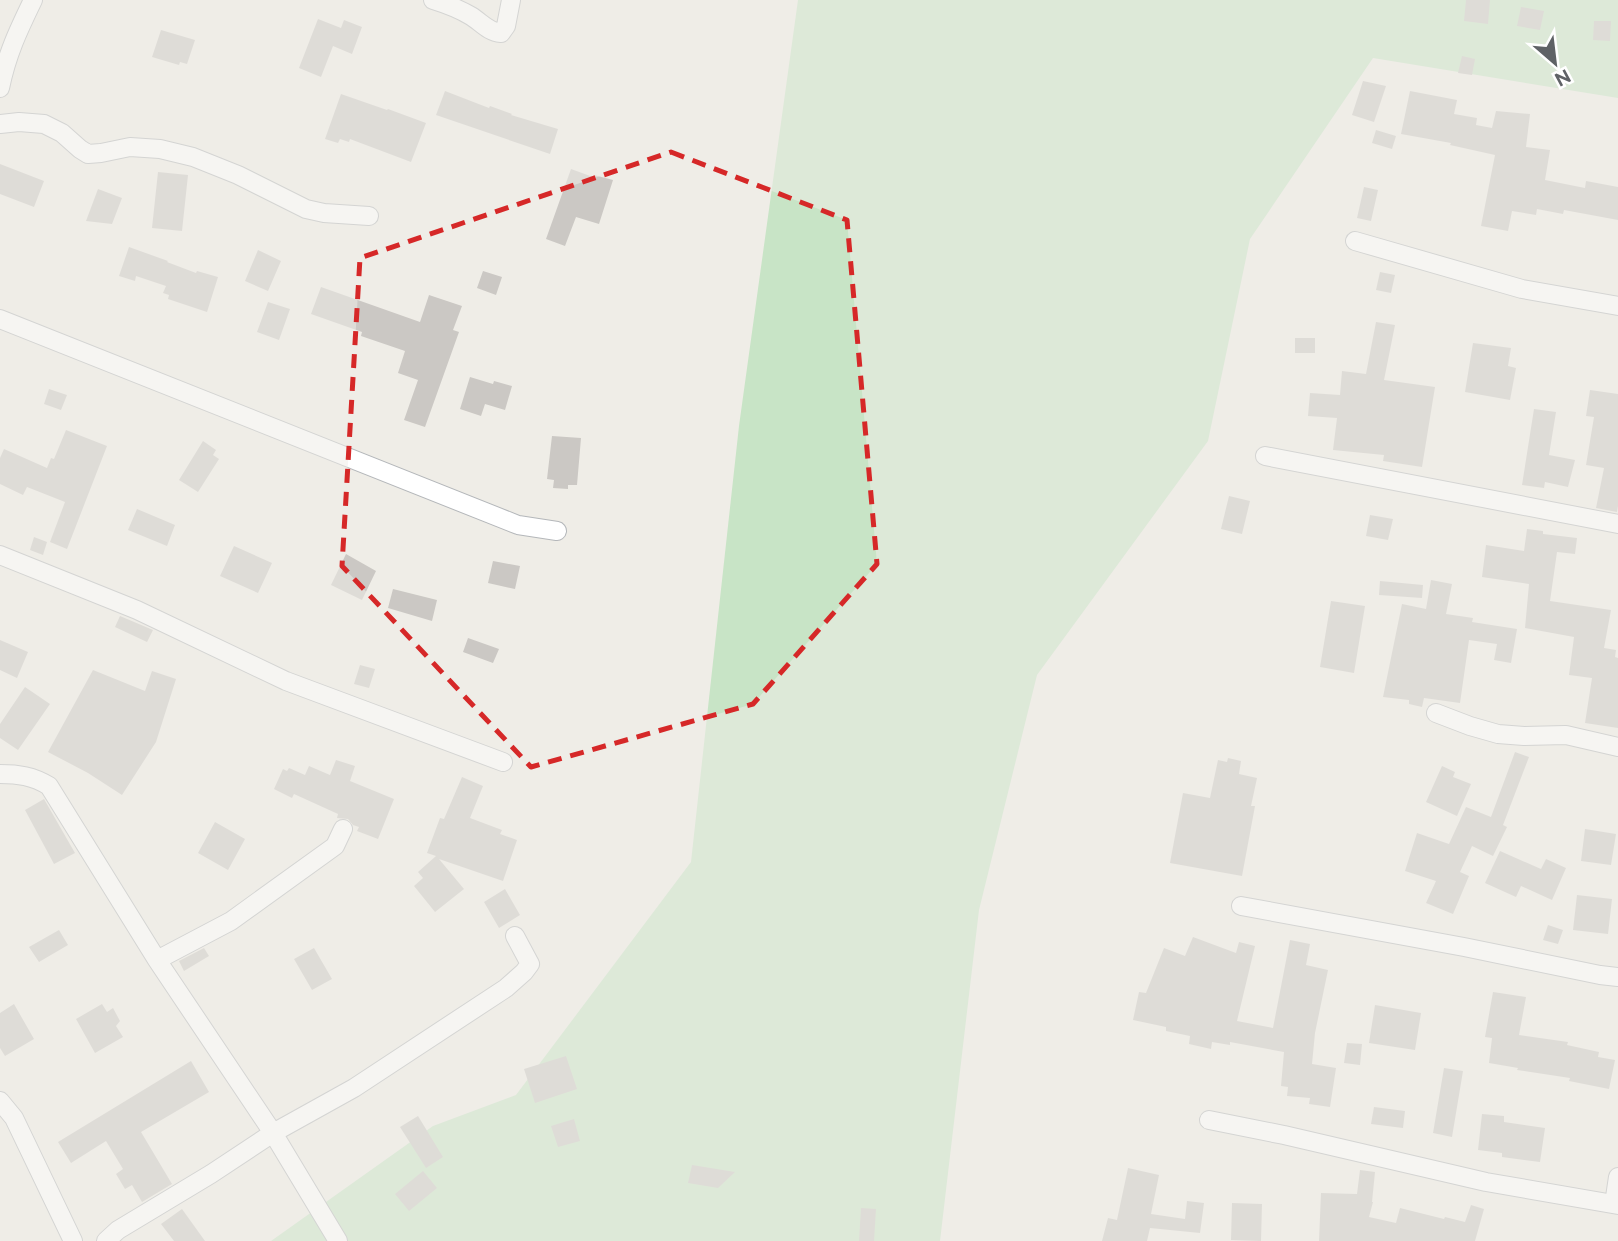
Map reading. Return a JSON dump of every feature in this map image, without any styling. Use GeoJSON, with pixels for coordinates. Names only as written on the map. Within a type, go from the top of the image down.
{"type":"FeatureCollection","features":[{"type":"Feature","properties":{"kind":"street"},"geometry":{"type":"LineString","coordinates":[[0,88],[5,61],[33,0]]}},
{"type":"Feature","properties":{"kind":"street"},"geometry":{"type":"LineString","coordinates":[[433,0],[472,17],[493,32],[501,33],[506,26],[511,0]]}},
{"type":"Feature","properties":{"kind":"street"},"geometry":{"type":"LineString","coordinates":[[0,124],[44,124],[62,133],[89,154],[130,146],[193,156],[306,209],[369,216]]}},
{"type":"Feature","properties":{"kind":"street"},"geometry":{"type":"LineString","coordinates":[[1355,241],[1522,289],[1618,306]]}},
{"type":"Feature","properties":{"kind":"street"},"geometry":{"type":"LineString","coordinates":[[0,319],[518,525],[557,531]]}},
{"type":"Feature","properties":{"kind":"street"},"geometry":{"type":"LineString","coordinates":[[1265,456],[1618,524]]}},
{"type":"Feature","properties":{"kind":"street"},"geometry":{"type":"LineString","coordinates":[[0,555],[137,610],[286,681],[503,762]]}},
{"type":"Feature","properties":{"kind":"street"},"geometry":{"type":"LineString","coordinates":[[1436,713],[1499,734],[1566,736],[1618,747]]}},
{"type":"Feature","properties":{"kind":"street"},"geometry":{"type":"LineString","coordinates":[[0,774],[36,778],[49,786],[157,960],[273,1133],[338,1241]]}},
{"type":"Feature","properties":{"kind":"street"},"geometry":{"type":"LineString","coordinates":[[157,960],[231,920],[335,846],[343,829]]}},
{"type":"Feature","properties":{"kind":"street"},"geometry":{"type":"LineString","coordinates":[[1241,906],[1618,977]]}},
{"type":"Feature","properties":{"kind":"street"},"geometry":{"type":"LineString","coordinates":[[106,1241],[118,1230],[273,1133],[354,1088],[506,988],[530,964],[515,936]]}},
{"type":"Feature","properties":{"kind":"street"},"geometry":{"type":"LineString","coordinates":[[0,1101],[14,1118],[73,1241]]}},
{"type":"Feature","properties":{"kind":"street"},"geometry":{"type":"LineString","coordinates":[[1209,1120],[1486,1182],[1616,1204],[1618,1177]]}},
{"type":"Feature","properties":{"kind":"highlighted area"},"geometry":{"type":"Polygon","coordinates":[[[671,152],[847,220],[877,564],[753,704],[531,767],[342,566],[360,258],[671,152]]]}},
{"type":"Feature","properties":{"kind":"green space"},"geometry":{"type":"Polygon","coordinates":[[[798,0],[1618,0],[1618,98],[1373,58],[1250,239],[1208,441],[1037,675],[979,910],[940,1241],[271,1241],[433,1126],[516,1095],[691,862],[739,426],[798,0]]]}},
{"type":"Feature","properties":{"kind":"building"},"geometry":{"type":"Polygon","coordinates":[[[1466,0],[1490,0],[1488,24],[1464,21],[1466,0]]]}},
{"type":"Feature","properties":{"kind":"building"},"geometry":{"type":"Polygon","coordinates":[[[1521,7],[1544,11],[1540,30],[1517,26],[1521,7]]]}},
{"type":"Feature","properties":{"kind":"building"},"geometry":{"type":"Polygon","coordinates":[[[318,19],[341,28],[344,20],[362,27],[352,54],[333,46],[321,77],[299,68],[318,19]]]}},
{"type":"Feature","properties":{"kind":"building"},"geometry":{"type":"Polygon","coordinates":[[[1594,21],[1611,21],[1610,41],[1593,40],[1594,21]]]}},
{"type":"Feature","properties":{"kind":"building"},"geometry":{"type":"Polygon","coordinates":[[[161,30],[195,40],[187,64],[180,62],[179,65],[152,57],[161,30]]]}},
{"type":"Feature","properties":{"kind":"building"},"geometry":{"type":"Polygon","coordinates":[[[1462,56],[1475,59],[1472,75],[1458,73],[1462,56]]]}},
{"type":"Feature","properties":{"kind":"building"},"geometry":{"type":"Polygon","coordinates":[[[1363,81],[1386,86],[1374,122],[1352,115],[1363,81]]]}},
{"type":"Feature","properties":{"kind":"building"},"geometry":{"type":"Polygon","coordinates":[[[445,91],[558,129],[550,154],[436,115],[445,91]]]}},
{"type":"Feature","properties":{"kind":"building"},"geometry":{"type":"Polygon","coordinates":[[[1410,91],[1457,100],[1454,114],[1477,118],[1476,125],[1492,128],[1496,111],[1530,114],[1526,147],[1550,150],[1545,180],[1585,188],[1586,181],[1618,187],[1618,220],[1564,210],[1563,214],[1537,209],[1536,215],[1512,211],[1508,231],[1481,226],[1495,155],[1450,145],[1451,143],[1401,134],[1410,91]]]}},
{"type":"Feature","properties":{"kind":"building"},"geometry":{"type":"Polygon","coordinates":[[[341,94],[426,123],[411,162],[350,139],[349,142],[340,139],[338,143],[325,139],[341,94]]]}},
{"type":"Feature","properties":{"kind":"building"},"geometry":{"type":"Polygon","coordinates":[[[1376,130],[1396,136],[1392,149],[1372,143],[1376,130]]]}},
{"type":"Feature","properties":{"kind":"building"},"geometry":{"type":"Polygon","coordinates":[[[0,164],[44,181],[34,207],[0,194],[0,164]]]}},
{"type":"Feature","properties":{"kind":"building"},"geometry":{"type":"Polygon","coordinates":[[[571,169],[593,177],[594,175],[613,180],[599,224],[576,217],[565,246],[546,239],[571,169]]]}},
{"type":"Feature","properties":{"kind":"building"},"geometry":{"type":"Polygon","coordinates":[[[158,172],[188,175],[182,231],[152,228],[158,172]]]}},
{"type":"Feature","properties":{"kind":"building"},"geometry":{"type":"Polygon","coordinates":[[[1364,187],[1378,190],[1371,221],[1357,218],[1364,187]]]}},
{"type":"Feature","properties":{"kind":"building"},"geometry":{"type":"Polygon","coordinates":[[[98,189],[122,198],[112,224],[86,221],[98,189]]]}},
{"type":"Feature","properties":{"kind":"building"},"geometry":{"type":"Polygon","coordinates":[[[129,247],[196,273],[197,271],[218,277],[207,312],[168,299],[169,295],[163,293],[166,286],[136,276],[135,281],[119,276],[129,247]]]}},
{"type":"Feature","properties":{"kind":"building"},"geometry":{"type":"Polygon","coordinates":[[[258,250],[281,261],[268,291],[245,281],[258,250]]]}},
{"type":"Feature","properties":{"kind":"building"},"geometry":{"type":"Polygon","coordinates":[[[483,271],[502,277],[496,295],[477,288],[483,271]]]}},
{"type":"Feature","properties":{"kind":"building"},"geometry":{"type":"Polygon","coordinates":[[[1380,272],[1395,275],[1391,293],[1376,290],[1380,272]]]}},
{"type":"Feature","properties":{"kind":"building"},"geometry":{"type":"Polygon","coordinates":[[[321,287],[420,322],[429,295],[462,306],[453,330],[459,332],[425,427],[404,420],[418,380],[398,373],[405,351],[361,336],[362,332],[311,314],[321,287]]]}},
{"type":"Feature","properties":{"kind":"building"},"geometry":{"type":"Polygon","coordinates":[[[268,302],[290,309],[279,340],[257,332],[268,302]]]}},
{"type":"Feature","properties":{"kind":"building"},"geometry":{"type":"Polygon","coordinates":[[[1376,322],[1395,325],[1384,380],[1435,387],[1422,467],[1383,461],[1384,455],[1333,450],[1337,418],[1308,416],[1310,393],[1340,395],[1342,371],[1366,374],[1376,322]]]}},
{"type":"Feature","properties":{"kind":"building"},"geometry":{"type":"Polygon","coordinates":[[[1295,338],[1315,338],[1315,353],[1295,353],[1295,338]]]}},
{"type":"Feature","properties":{"kind":"building"},"geometry":{"type":"Polygon","coordinates":[[[1473,343],[1511,348],[1508,366],[1516,368],[1510,400],[1465,392],[1473,343]]]}},
{"type":"Feature","properties":{"kind":"building"},"geometry":{"type":"Polygon","coordinates":[[[470,377],[512,386],[505,410],[485,404],[481,416],[460,409],[470,377]]]}},
{"type":"Feature","properties":{"kind":"building"},"geometry":{"type":"Polygon","coordinates":[[[49,389],[67,395],[61,410],[44,404],[49,389]]]}},
{"type":"Feature","properties":{"kind":"building"},"geometry":{"type":"Polygon","coordinates":[[[1590,390],[1618,394],[1617,512],[1596,508],[1604,468],[1586,465],[1594,417],[1586,416],[1590,390]]]}},
{"type":"Feature","properties":{"kind":"building"},"geometry":{"type":"Polygon","coordinates":[[[1534,409],[1556,412],[1549,455],[1575,460],[1568,487],[1545,482],[1544,488],[1522,485],[1534,409]]]}},
{"type":"Feature","properties":{"kind":"building"},"geometry":{"type":"Polygon","coordinates":[[[66,430],[107,446],[67,549],[50,542],[65,502],[27,487],[23,495],[0,484],[0,458],[4,449],[47,468],[51,458],[54,459],[66,430]]]}},
{"type":"Feature","properties":{"kind":"building"},"geometry":{"type":"Polygon","coordinates":[[[552,436],[581,438],[577,485],[568,485],[568,489],[553,488],[554,480],[547,479],[552,436]]]}},
{"type":"Feature","properties":{"kind":"building"},"geometry":{"type":"Polygon","coordinates":[[[203,441],[216,450],[213,455],[219,459],[198,492],[179,480],[203,441]]]}},
{"type":"Feature","properties":{"kind":"building"},"geometry":{"type":"Polygon","coordinates":[[[1229,496],[1250,501],[1242,534],[1221,529],[1229,496]]]}},
{"type":"Feature","properties":{"kind":"building"},"geometry":{"type":"Polygon","coordinates":[[[137,509],[175,525],[167,546],[128,530],[137,509]]]}},
{"type":"Feature","properties":{"kind":"building"},"geometry":{"type":"Polygon","coordinates":[[[1370,515],[1393,519],[1388,540],[1366,536],[1370,515]]]}},
{"type":"Feature","properties":{"kind":"building"},"geometry":{"type":"Polygon","coordinates":[[[1527,529],[1577,538],[1575,554],[1557,552],[1550,601],[1611,610],[1604,648],[1616,650],[1615,657],[1618,658],[1618,728],[1585,723],[1592,678],[1569,675],[1574,637],[1525,628],[1529,584],[1482,577],[1486,545],[1524,551],[1527,529]]]}},
{"type":"Feature","properties":{"kind":"building"},"geometry":{"type":"Polygon","coordinates":[[[34,537],[47,542],[43,555],[30,550],[34,537]]]}},
{"type":"Feature","properties":{"kind":"building"},"geometry":{"type":"Polygon","coordinates":[[[234,546],[272,563],[258,593],[220,576],[234,546]]]}},
{"type":"Feature","properties":{"kind":"building"},"geometry":{"type":"Polygon","coordinates":[[[346,554],[376,571],[362,600],[331,585],[346,554]]]}},
{"type":"Feature","properties":{"kind":"building"},"geometry":{"type":"Polygon","coordinates":[[[493,561],[520,566],[515,589],[488,583],[493,561]]]}},
{"type":"Feature","properties":{"kind":"building"},"geometry":{"type":"Polygon","coordinates":[[[1431,580],[1452,584],[1446,614],[1473,618],[1472,622],[1517,629],[1511,663],[1494,660],[1497,644],[1469,640],[1460,703],[1424,698],[1422,707],[1409,704],[1409,700],[1383,697],[1402,604],[1426,609],[1431,580]]]}},
{"type":"Feature","properties":{"kind":"building"},"geometry":{"type":"Polygon","coordinates":[[[1380,581],[1423,585],[1422,598],[1379,595],[1380,581]]]}},
{"type":"Feature","properties":{"kind":"building"},"geometry":{"type":"Polygon","coordinates":[[[393,589],[437,600],[432,621],[388,608],[393,589]]]}},
{"type":"Feature","properties":{"kind":"building"},"geometry":{"type":"Polygon","coordinates":[[[1331,601],[1365,606],[1354,673],[1320,667],[1331,601]]]}},
{"type":"Feature","properties":{"kind":"building"},"geometry":{"type":"Polygon","coordinates":[[[120,616],[153,630],[147,642],[115,627],[120,616]]]}},
{"type":"Feature","properties":{"kind":"building"},"geometry":{"type":"Polygon","coordinates":[[[468,638],[499,649],[493,663],[463,652],[468,638]]]}},
{"type":"Feature","properties":{"kind":"building"},"geometry":{"type":"Polygon","coordinates":[[[0,640],[28,652],[17,678],[0,670],[0,640]]]}},
{"type":"Feature","properties":{"kind":"building"},"geometry":{"type":"Polygon","coordinates":[[[360,665],[375,669],[369,688],[354,684],[360,665]]]}},
{"type":"Feature","properties":{"kind":"building"},"geometry":{"type":"Polygon","coordinates":[[[93,670],[145,691],[152,671],[176,679],[156,742],[122,795],[48,752],[93,670]]]}},
{"type":"Feature","properties":{"kind":"building"},"geometry":{"type":"Polygon","coordinates":[[[25,687],[50,704],[18,750],[0,738],[0,724],[25,687]]]}},
{"type":"Feature","properties":{"kind":"building"},"geometry":{"type":"Polygon","coordinates":[[[1515,752],[1529,757],[1503,825],[1507,827],[1493,856],[1472,846],[1460,872],[1469,876],[1453,914],[1426,903],[1436,881],[1405,871],[1417,833],[1449,844],[1466,807],[1491,817],[1515,752]]]}},
{"type":"Feature","properties":{"kind":"building"},"geometry":{"type":"Polygon","coordinates":[[[1228,758],[1241,761],[1239,774],[1257,778],[1251,806],[1255,806],[1242,876],[1170,863],[1183,793],[1210,798],[1218,760],[1227,762],[1228,758]]]}},
{"type":"Feature","properties":{"kind":"building"},"geometry":{"type":"Polygon","coordinates":[[[336,760],[355,766],[350,781],[394,799],[378,839],[357,831],[359,827],[348,819],[337,818],[338,814],[294,794],[292,798],[274,789],[283,769],[287,771],[289,768],[305,775],[309,766],[330,775],[336,760]]]}},
{"type":"Feature","properties":{"kind":"building"},"geometry":{"type":"Polygon","coordinates":[[[1442,766],[1455,772],[1453,777],[1471,784],[1457,816],[1426,802],[1442,766]]]}},
{"type":"Feature","properties":{"kind":"building"},"geometry":{"type":"Polygon","coordinates":[[[462,777],[483,786],[470,818],[502,830],[500,834],[517,840],[503,881],[439,859],[464,889],[435,912],[414,886],[423,878],[418,872],[436,856],[427,853],[440,818],[444,819],[462,777]]]}},
{"type":"Feature","properties":{"kind":"building"},"geometry":{"type":"Polygon","coordinates":[[[44,799],[75,853],[54,864],[25,810],[44,799]]]}},
{"type":"Feature","properties":{"kind":"building"},"geometry":{"type":"Polygon","coordinates":[[[215,822],[245,839],[228,870],[198,853],[215,822]]]}},
{"type":"Feature","properties":{"kind":"building"},"geometry":{"type":"Polygon","coordinates":[[[1585,829],[1616,834],[1611,865],[1581,861],[1585,829]]]}},
{"type":"Feature","properties":{"kind":"building"},"geometry":{"type":"Polygon","coordinates":[[[1500,851],[1541,869],[1546,859],[1566,868],[1552,900],[1521,886],[1516,897],[1485,883],[1500,851]]]}},
{"type":"Feature","properties":{"kind":"building"},"geometry":{"type":"Polygon","coordinates":[[[505,889],[520,915],[499,928],[484,902],[505,889]]]}},
{"type":"Feature","properties":{"kind":"building"},"geometry":{"type":"Polygon","coordinates":[[[1577,895],[1612,899],[1608,934],[1573,930],[1577,895]]]}},
{"type":"Feature","properties":{"kind":"building"},"geometry":{"type":"Polygon","coordinates":[[[1548,925],[1563,930],[1558,944],[1543,940],[1548,925]]]}},
{"type":"Feature","properties":{"kind":"building"},"geometry":{"type":"Polygon","coordinates":[[[59,930],[68,945],[39,962],[29,947],[59,930]]]}},
{"type":"Feature","properties":{"kind":"building"},"geometry":{"type":"Polygon","coordinates":[[[1193,937],[1236,953],[1239,942],[1255,946],[1237,1021],[1273,1028],[1290,940],[1310,944],[1306,965],[1328,970],[1315,1033],[1312,1064],[1336,1068],[1330,1107],[1309,1104],[1310,1098],[1287,1096],[1288,1087],[1281,1086],[1284,1052],[1230,1042],[1230,1045],[1212,1042],[1211,1049],[1189,1044],[1190,1036],[1166,1031],[1166,1027],[1133,1020],[1139,992],[1146,993],[1164,948],[1185,956],[1193,937]]]}},
{"type":"Feature","properties":{"kind":"building"},"geometry":{"type":"Polygon","coordinates":[[[204,948],[209,956],[184,971],[179,961],[204,948]]]}},
{"type":"Feature","properties":{"kind":"building"},"geometry":{"type":"Polygon","coordinates":[[[314,948],[332,979],[312,990],[294,959],[314,948]]]}},
{"type":"Feature","properties":{"kind":"building"},"geometry":{"type":"Polygon","coordinates":[[[1493,992],[1526,997],[1519,1035],[1568,1042],[1567,1045],[1599,1052],[1598,1057],[1615,1060],[1609,1089],[1569,1081],[1570,1078],[1489,1063],[1492,1038],[1485,1037],[1493,992]]]}},
{"type":"Feature","properties":{"kind":"building"},"geometry":{"type":"Polygon","coordinates":[[[14,1004],[34,1039],[5,1056],[0,1048],[0,1013],[14,1004]]]}},
{"type":"Feature","properties":{"kind":"building"},"geometry":{"type":"Polygon","coordinates":[[[102,1004],[107,1012],[113,1008],[120,1021],[116,1026],[123,1037],[95,1053],[76,1019],[102,1004]]]}},
{"type":"Feature","properties":{"kind":"building"},"geometry":{"type":"Polygon","coordinates":[[[1375,1005],[1421,1013],[1415,1050],[1369,1043],[1375,1005]]]}},
{"type":"Feature","properties":{"kind":"building"},"geometry":{"type":"Polygon","coordinates":[[[1347,1043],[1362,1044],[1360,1065],[1344,1063],[1347,1043]]]}},
{"type":"Feature","properties":{"kind":"building"},"geometry":{"type":"Polygon","coordinates":[[[566,1056],[577,1089],[535,1103],[524,1069],[566,1056]]]}},
{"type":"Feature","properties":{"kind":"building"},"geometry":{"type":"Polygon","coordinates":[[[191,1061],[209,1092],[141,1132],[172,1184],[142,1202],[132,1185],[125,1189],[116,1174],[123,1169],[106,1141],[71,1163],[58,1142],[191,1061]]]}},
{"type":"Feature","properties":{"kind":"building"},"geometry":{"type":"Polygon","coordinates":[[[1444,1068],[1463,1071],[1452,1137],[1433,1133],[1444,1068]]]}},
{"type":"Feature","properties":{"kind":"building"},"geometry":{"type":"Polygon","coordinates":[[[1374,1107],[1405,1111],[1403,1128],[1371,1124],[1374,1107]]]}},
{"type":"Feature","properties":{"kind":"building"},"geometry":{"type":"Polygon","coordinates":[[[1482,1114],[1504,1116],[1504,1122],[1545,1128],[1540,1162],[1502,1157],[1502,1153],[1478,1150],[1482,1114]]]}},
{"type":"Feature","properties":{"kind":"building"},"geometry":{"type":"Polygon","coordinates":[[[418,1116],[443,1157],[426,1168],[400,1127],[418,1116]]]}},
{"type":"Feature","properties":{"kind":"building"},"geometry":{"type":"Polygon","coordinates":[[[574,1119],[580,1141],[558,1147],[551,1126],[574,1119]]]}},
{"type":"Feature","properties":{"kind":"building"},"geometry":{"type":"Polygon","coordinates":[[[692,1165],[735,1172],[718,1188],[688,1183],[692,1165]]]}},
{"type":"Feature","properties":{"kind":"building"},"geometry":{"type":"Polygon","coordinates":[[[1128,1168],[1159,1175],[1151,1214],[1185,1219],[1187,1201],[1204,1203],[1200,1233],[1150,1228],[1147,1241],[1102,1241],[1108,1218],[1117,1220],[1128,1168]]]}},
{"type":"Feature","properties":{"kind":"building"},"geometry":{"type":"Polygon","coordinates":[[[1360,1170],[1375,1172],[1369,1217],[1396,1223],[1400,1208],[1465,1222],[1471,1205],[1484,1209],[1475,1241],[1319,1241],[1321,1193],[1357,1194],[1360,1170]]]}},
{"type":"Feature","properties":{"kind":"building"},"geometry":{"type":"Polygon","coordinates":[[[423,1171],[437,1188],[409,1211],[395,1194],[423,1171]]]}},
{"type":"Feature","properties":{"kind":"building"},"geometry":{"type":"Polygon","coordinates":[[[1232,1203],[1262,1204],[1261,1241],[1231,1240],[1232,1203]]]}},
{"type":"Feature","properties":{"kind":"building"},"geometry":{"type":"Polygon","coordinates":[[[861,1208],[876,1209],[874,1241],[859,1241],[861,1208]]]}},
{"type":"Feature","properties":{"kind":"building"},"geometry":{"type":"Polygon","coordinates":[[[182,1209],[205,1241],[174,1241],[161,1224],[182,1209]]]}}]}
